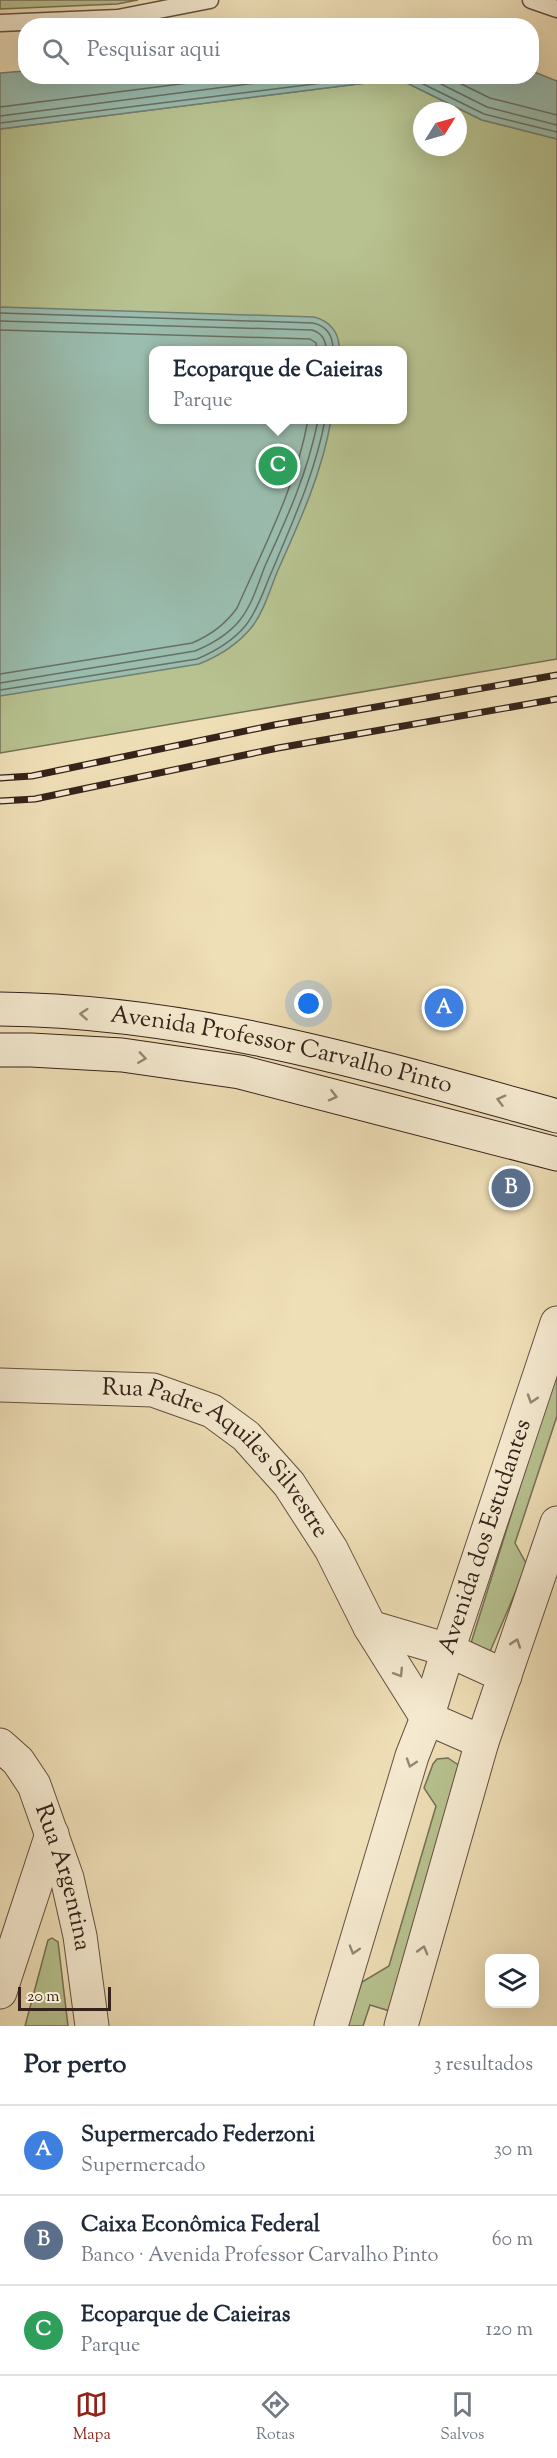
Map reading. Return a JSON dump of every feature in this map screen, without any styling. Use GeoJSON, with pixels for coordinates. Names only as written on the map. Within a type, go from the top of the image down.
{"type":"FeatureCollection","features":[{"type":"Feature","properties":{"kind":"street","name":"Avenida Professor Carvalho Pinto"},"geometry":{"type":"LineString","coordinates":[[0,1009],[161,1021],[248,1035],[383,1068],[557,1116]]}},
{"type":"Feature","properties":{"kind":"street","name":"Avenida Professor Carvalho Pinto"},"geometry":{"type":"LineString","coordinates":[[0,1050],[122,1055],[240,1072],[557,1154]]}},
{"type":"Feature","properties":{"kind":"street","name":"Avenida dos Estudantes"},"geometry":{"type":"LineString","coordinates":[[331,2026],[412,1756],[427,1718],[557,1323]]}},
{"type":"Feature","properties":{"kind":"street","name":"Rua Padre Aquiles Silvestre"},"geometry":{"type":"LineString","coordinates":[[0,1385],[153,1390],[212,1410],[246,1436],[289,1484],[331,1549],[370,1627],[427,1718]]}},
{"type":"Feature","properties":{"kind":"street"},"geometry":{"type":"LineString","coordinates":[[401,2026],[482,1742],[557,1523]]}},
{"type":"Feature","properties":{"kind":"street"},"geometry":{"type":"LineString","coordinates":[[370,1627],[448,1650],[504,1676]]}},
{"type":"Feature","properties":{"kind":"street"},"geometry":{"type":"LineString","coordinates":[[427,1718],[482,1742]]}},
{"type":"Feature","properties":{"kind":"street","name":"Rua Argentina"},"geometry":{"type":"LineString","coordinates":[[0,1744],[18,1761],[34,1785],[52,1834],[75,1905],[92,2026]]}},
{"type":"Feature","properties":{"kind":"street"},"geometry":{"type":"LineString","coordinates":[[0,1992],[52,1834]]}},
{"type":"Feature","properties":{"kind":"lane"},"geometry":{"type":"LineString","coordinates":[[118,18],[210,0]]}},
{"type":"Feature","properties":{"kind":"lane"},"geometry":{"type":"LineString","coordinates":[[531,0],[557,9]]}},
{"type":"Feature","properties":{"kind":"lane"},"geometry":{"type":"LineString","coordinates":[[0,23],[18,22]]}},
{"type":"Feature","properties":{"kind":"green space"},"geometry":{"type":"Polygon","coordinates":[[[0,0],[138,0],[117,4],[0,9],[0,0]]]}},
{"type":"Feature","properties":{"kind":"green space"},"geometry":{"type":"Polygon","coordinates":[[[358,84],[409,84],[446,102],[413,102],[413,156],[467,156],[467,113],[482,120],[557,139],[557,659],[0,753],[0,129],[358,84]]]}},
{"type":"Feature","properties":{"kind":"green space"},"geometry":{"type":"Polygon","coordinates":[[[557,1369],[557,1416],[515,1543],[527,1565],[489,1654],[471,1643],[557,1369]]]}},
{"type":"Feature","properties":{"kind":"green space"},"geometry":{"type":"Polygon","coordinates":[[[448,1758],[460,1766],[393,2012],[370,2005],[363,2026],[347,2026],[362,1982],[389,1966],[436,1806],[424,1788],[437,1759],[448,1758]]]}},
{"type":"Feature","properties":{"kind":"green space"},"geometry":{"type":"Polygon","coordinates":[[[52,1938],[58,1942],[68,2026],[25,2026],[48,1940],[52,1938]]]}},
{"type":"Feature","properties":{"kind":"water"},"geometry":{"type":"Polygon","coordinates":[[[18,72],[18,84],[358,84],[0,129],[0,73],[18,72]]]}},
{"type":"Feature","properties":{"kind":"water"},"geometry":{"type":"Polygon","coordinates":[[[539,74],[557,81],[557,139],[482,120],[467,113],[467,102],[446,102],[409,84],[539,84],[539,74]]]}},
{"type":"Feature","properties":{"kind":"water"},"geometry":{"type":"Polygon","coordinates":[[[0,307],[314,317],[325,321],[336,333],[339,346],[149,346],[149,424],[330,424],[322,459],[309,496],[263,608],[251,628],[227,649],[199,664],[0,696],[0,307]]]}},
{"type":"Feature","properties":{"kind":"railway"},"geometry":{"type":"LineString","coordinates":[[0,778],[32,776],[274,725],[557,675]]}},
{"type":"Feature","properties":{"kind":"railway"},"geometry":{"type":"LineString","coordinates":[[0,801],[35,799],[278,748],[557,699]]}},
{"type":"Feature","properties":{"kind":"place","name":"Ecoparque de Caieiras"},"geometry":{"type":"Point","coordinates":[278,466]}},
{"type":"Feature","properties":{"kind":"place","name":"Supermercado Federzoni"},"geometry":{"type":"Point","coordinates":[444,1008]}},
{"type":"Feature","properties":{"kind":"place","name":"Caixa Econômica Federal"},"geometry":{"type":"Point","coordinates":[511,1188]}}]}
